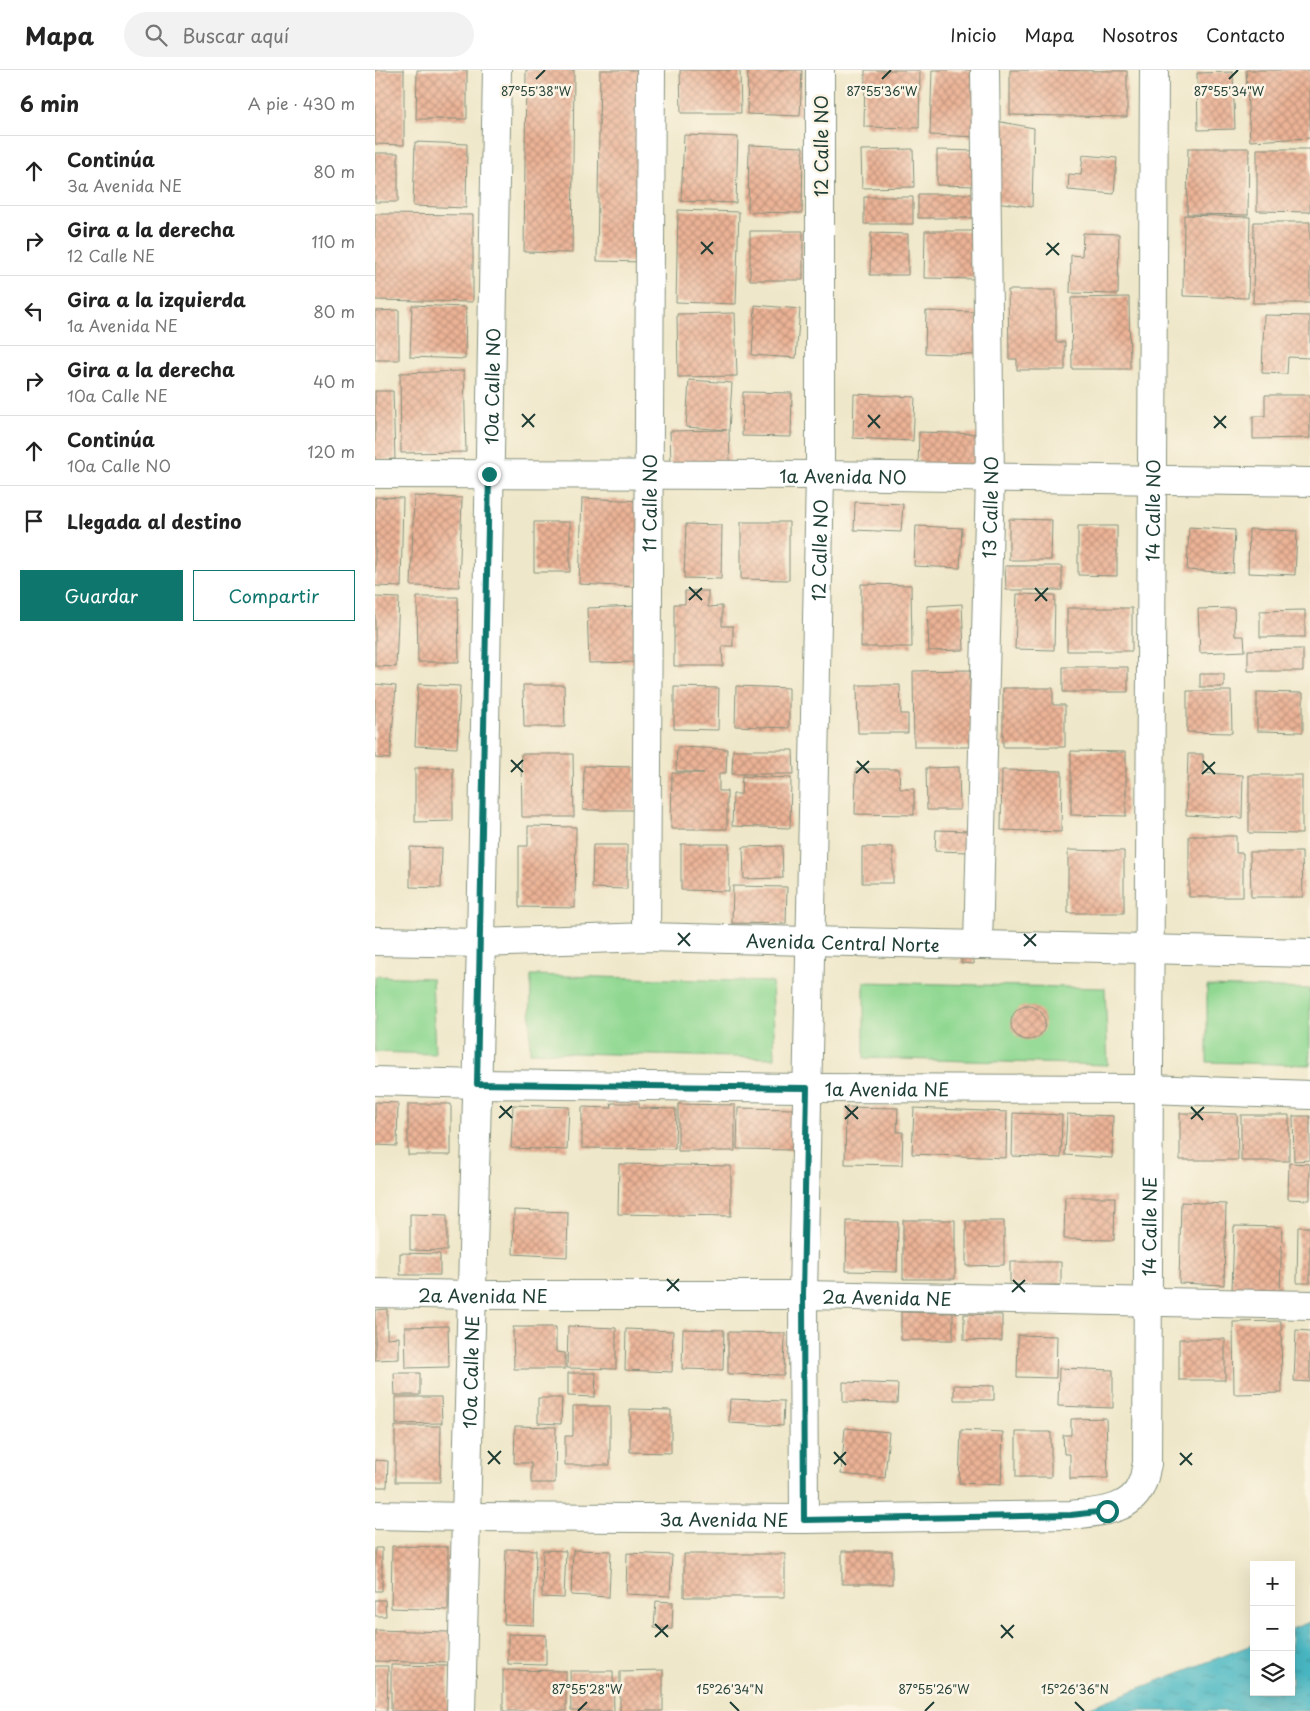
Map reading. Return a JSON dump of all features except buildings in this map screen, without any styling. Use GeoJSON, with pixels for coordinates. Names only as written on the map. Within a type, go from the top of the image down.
{"type":"FeatureCollection","features":[{"type":"Feature","properties":{"kind":"street","name":"10a Calle NO"},"geometry":{"type":"LineString","coordinates":[[481,943],[497,70]]}},
{"type":"Feature","properties":{"kind":"street","name":"11 Calle NO"},"geometry":{"type":"LineString","coordinates":[[645,937],[651,70]]}},
{"type":"Feature","properties":{"kind":"street","name":"12 Calle NO"},"geometry":{"type":"LineString","coordinates":[[804,1520],[803,1295],[820,475],[820,70]]}},
{"type":"Feature","properties":{"kind":"street","name":"13 Calle NO"},"geometry":{"type":"LineString","coordinates":[[978,945],[990,478],[985,70]]}},
{"type":"Feature","properties":{"kind":"street","name":"14 Calle NO"},"geometry":{"type":"LineString","coordinates":[[1150,949],[1154,70]]}},
{"type":"Feature","properties":{"kind":"street","name":"1a Avenida NO"},"geometry":{"type":"LineString","coordinates":[[375,474],[820,475],[1310,482]]}},
{"type":"Feature","properties":{"kind":"street","name":"Avenida Central Norte"},"geometry":{"type":"LineString","coordinates":[[375,941],[481,943],[645,937],[1310,953]]}},
{"type":"Feature","properties":{"kind":"street","name":"10a Calle NE"},"geometry":{"type":"LineString","coordinates":[[461,1711],[481,943]]}},
{"type":"Feature","properties":{"kind":"street","name":"14 Calle NE"},"geometry":{"type":"LineString","coordinates":[[1131,1500],[1142,1484],[1147,1464],[1150,949]]}},
{"type":"Feature","properties":{"kind":"street","name":"1a Avenida NE"},"geometry":{"type":"LineString","coordinates":[[375,1081],[807,1088],[1149,1089],[1310,1095]]}},
{"type":"Feature","properties":{"kind":"street","name":"2a Avenida NE"},"geometry":{"type":"LineString","coordinates":[[375,1293],[471,1295],[803,1295],[1310,1305]]}},
{"type":"Feature","properties":{"kind":"street","name":"3a Avenida NE"},"geometry":{"type":"LineString","coordinates":[[375,1515],[804,1520],[1071,1515],[1107,1511],[1131,1500]]}},
{"type":"Feature","properties":{"kind":"green space"},"geometry":{"type":"Polygon","coordinates":[[[531,975],[772,982],[775,1058],[530,1052],[531,975]]]}},
{"type":"Feature","properties":{"kind":"green space"},"geometry":{"type":"Polygon","coordinates":[[[375,976],[432,978],[435,1054],[375,1052],[375,976]]]}},
{"type":"Feature","properties":{"kind":"green space"},"geometry":{"type":"Polygon","coordinates":[[[864,982],[1105,988],[1108,1065],[864,1058],[864,982]]]}},
{"type":"Feature","properties":{"kind":"green space"},"geometry":{"type":"Polygon","coordinates":[[[1207,986],[1310,989],[1310,1065],[1207,1062],[1207,986]]]}},
{"type":"Feature","properties":{"kind":"water"},"geometry":{"type":"Polygon","coordinates":[[[1310,1622],[1310,1711],[1080,1711],[1250,1646],[1250,1696],[1295,1696],[1295,1628],[1310,1622]]]}},
{"type":"Feature","properties":{"kind":"route"},"geometry":{"type":"LineString","coordinates":[[489,474],[477,1084],[807,1088],[803,1295],[804,1520],[1071,1515],[1107,1511]]}}]}
